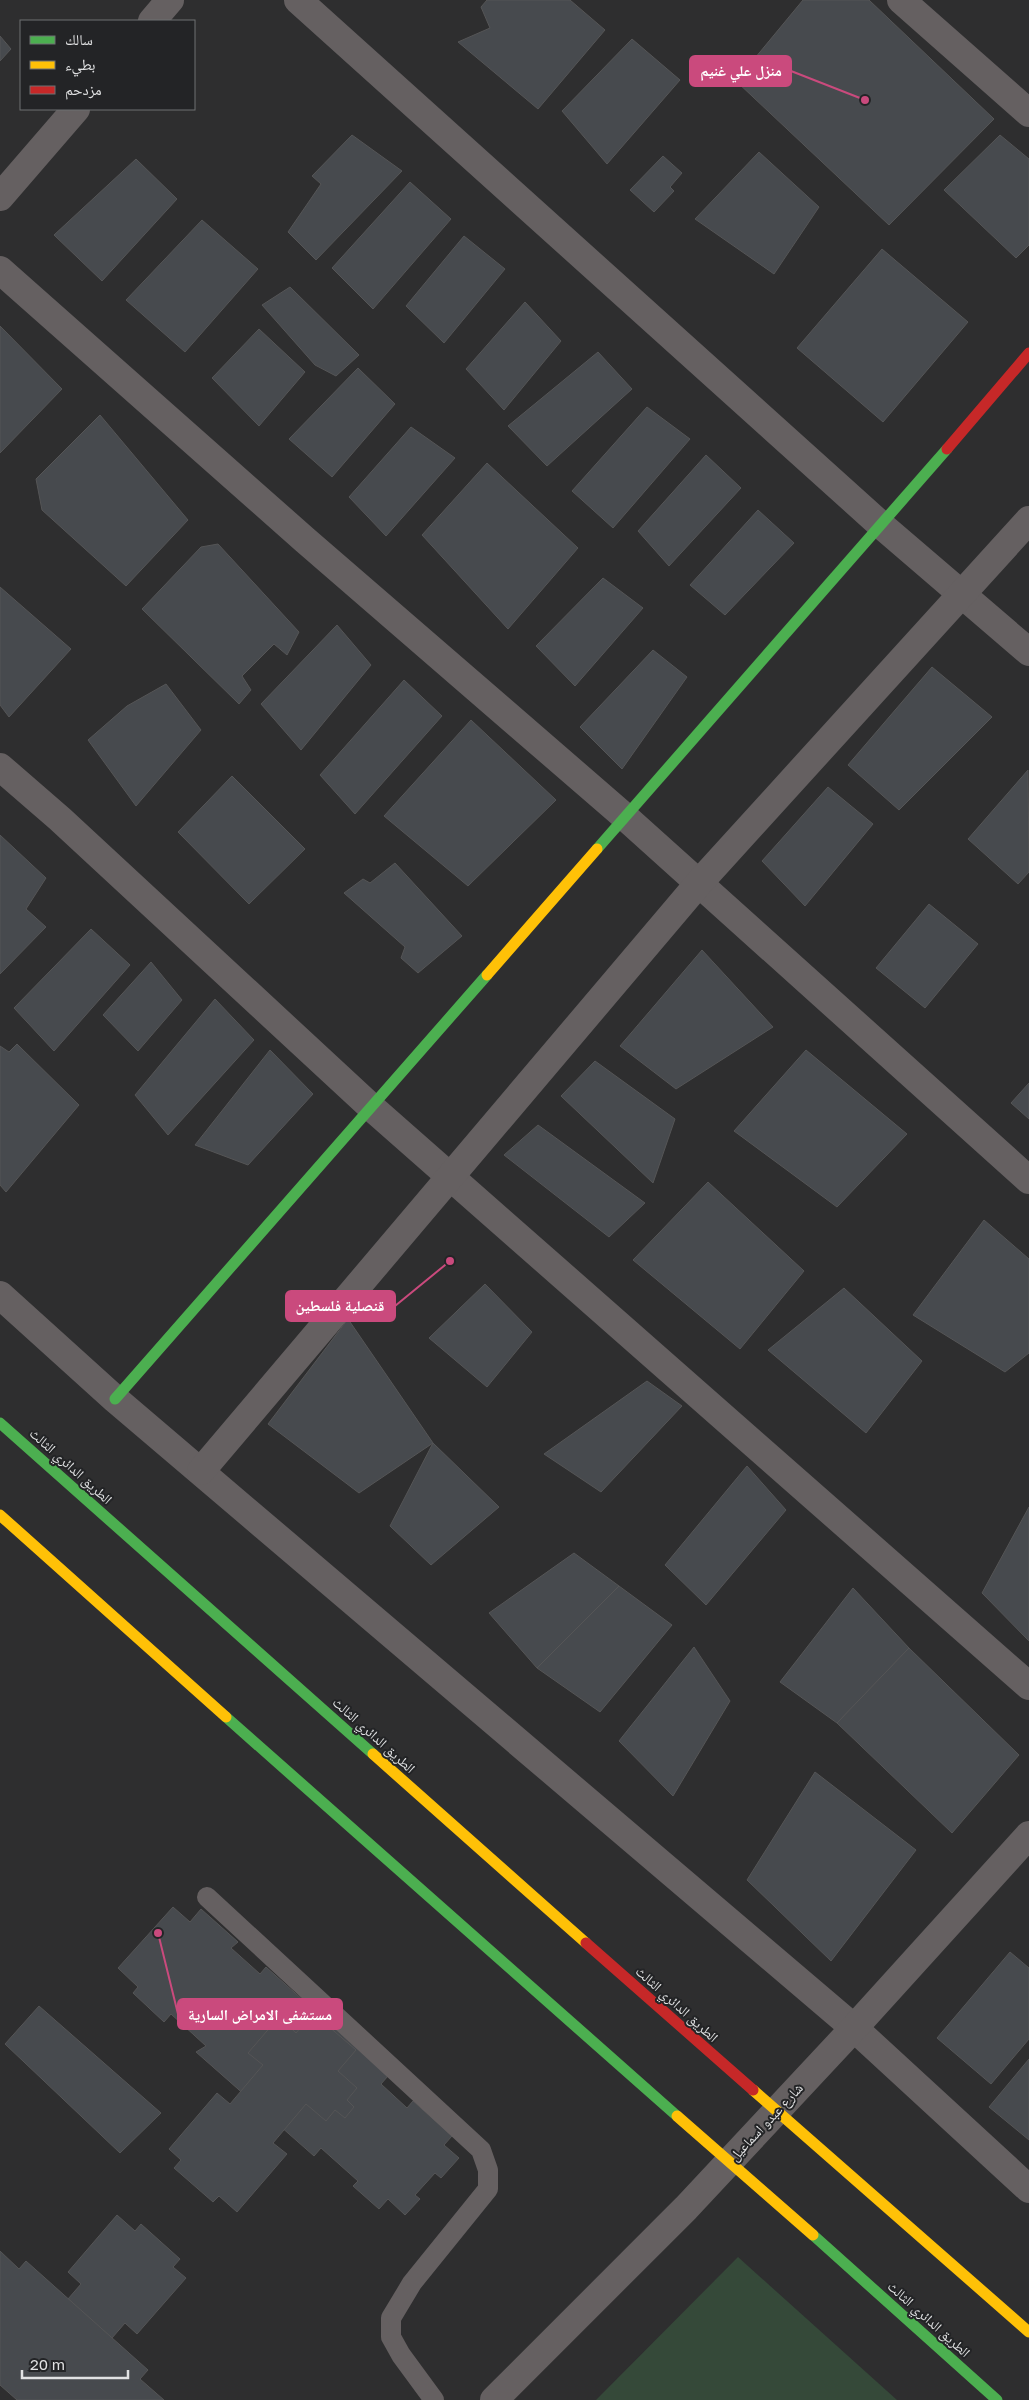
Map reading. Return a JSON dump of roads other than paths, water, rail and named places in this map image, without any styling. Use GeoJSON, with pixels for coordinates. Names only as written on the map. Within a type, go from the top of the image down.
{"type":"FeatureCollection","features":[{"type":"Feature","properties":{"kind":"main road"},"geometry":{"type":"LineString","coordinates":[[115,1399],[1029,353]]}},
{"type":"Feature","properties":{"kind":"main road","name":"الطريق الدائري الثالث"},"geometry":{"type":"LineString","coordinates":[[0,1423],[728,2069],[1029,2332]]}},
{"type":"Feature","properties":{"kind":"main road","name":"الطريق الدائري الثالث"},"geometry":{"type":"LineString","coordinates":[[0,1515],[519,1978],[688,2124],[997,2400]]}},
{"type":"Feature","properties":{"kind":"street"},"geometry":{"type":"LineString","coordinates":[[153,20],[170,0]]}},
{"type":"Feature","properties":{"kind":"street"},"geometry":{"type":"LineString","coordinates":[[298,0],[881,524],[1029,652]]}},
{"type":"Feature","properties":{"kind":"street"},"geometry":{"type":"LineString","coordinates":[[901,0],[1029,113]]}},
{"type":"Feature","properties":{"kind":"street"},"geometry":{"type":"LineString","coordinates":[[0,197],[75,110]]}},
{"type":"Feature","properties":{"kind":"street"},"geometry":{"type":"LineString","coordinates":[[0,270],[305,540],[624,816],[1029,1180]]}},
{"type":"Feature","properties":{"kind":"street"},"geometry":{"type":"LineString","coordinates":[[201,1471],[699,883],[1029,520]]}},
{"type":"Feature","properties":{"kind":"street"},"geometry":{"type":"LineString","coordinates":[[0,767],[67,826],[371,1107],[451,1175],[1029,1686]]}},
{"type":"Feature","properties":{"kind":"street"},"geometry":{"type":"LineString","coordinates":[[0,1295],[115,1399],[854,2028],[1029,2189]]}},
{"type":"Feature","properties":{"kind":"street","name":"شارع عبدو اسماعيل"},"geometry":{"type":"LineString","coordinates":[[494,2400],[686,2208],[854,2028],[1029,1835]]}},
{"type":"Feature","properties":{"kind":"lane"},"geometry":{"type":"LineString","coordinates":[[207,1897],[481,2150],[488,2170],[488,2189],[412,2283],[391,2318],[391,2337],[397,2349],[434,2400]]}},
{"type":"Feature","properties":{"kind":"place","name":"منزل علي غنيم"},"geometry":{"type":"Point","coordinates":[865,100]}},
{"type":"Feature","properties":{"kind":"place","name":"قنصلية فلسطين"},"geometry":{"type":"Point","coordinates":[450,1261]}},
{"type":"Feature","properties":{"kind":"place","name":"مستشفى الامراض السارية"},"geometry":{"type":"Point","coordinates":[158,1933]}}]}
